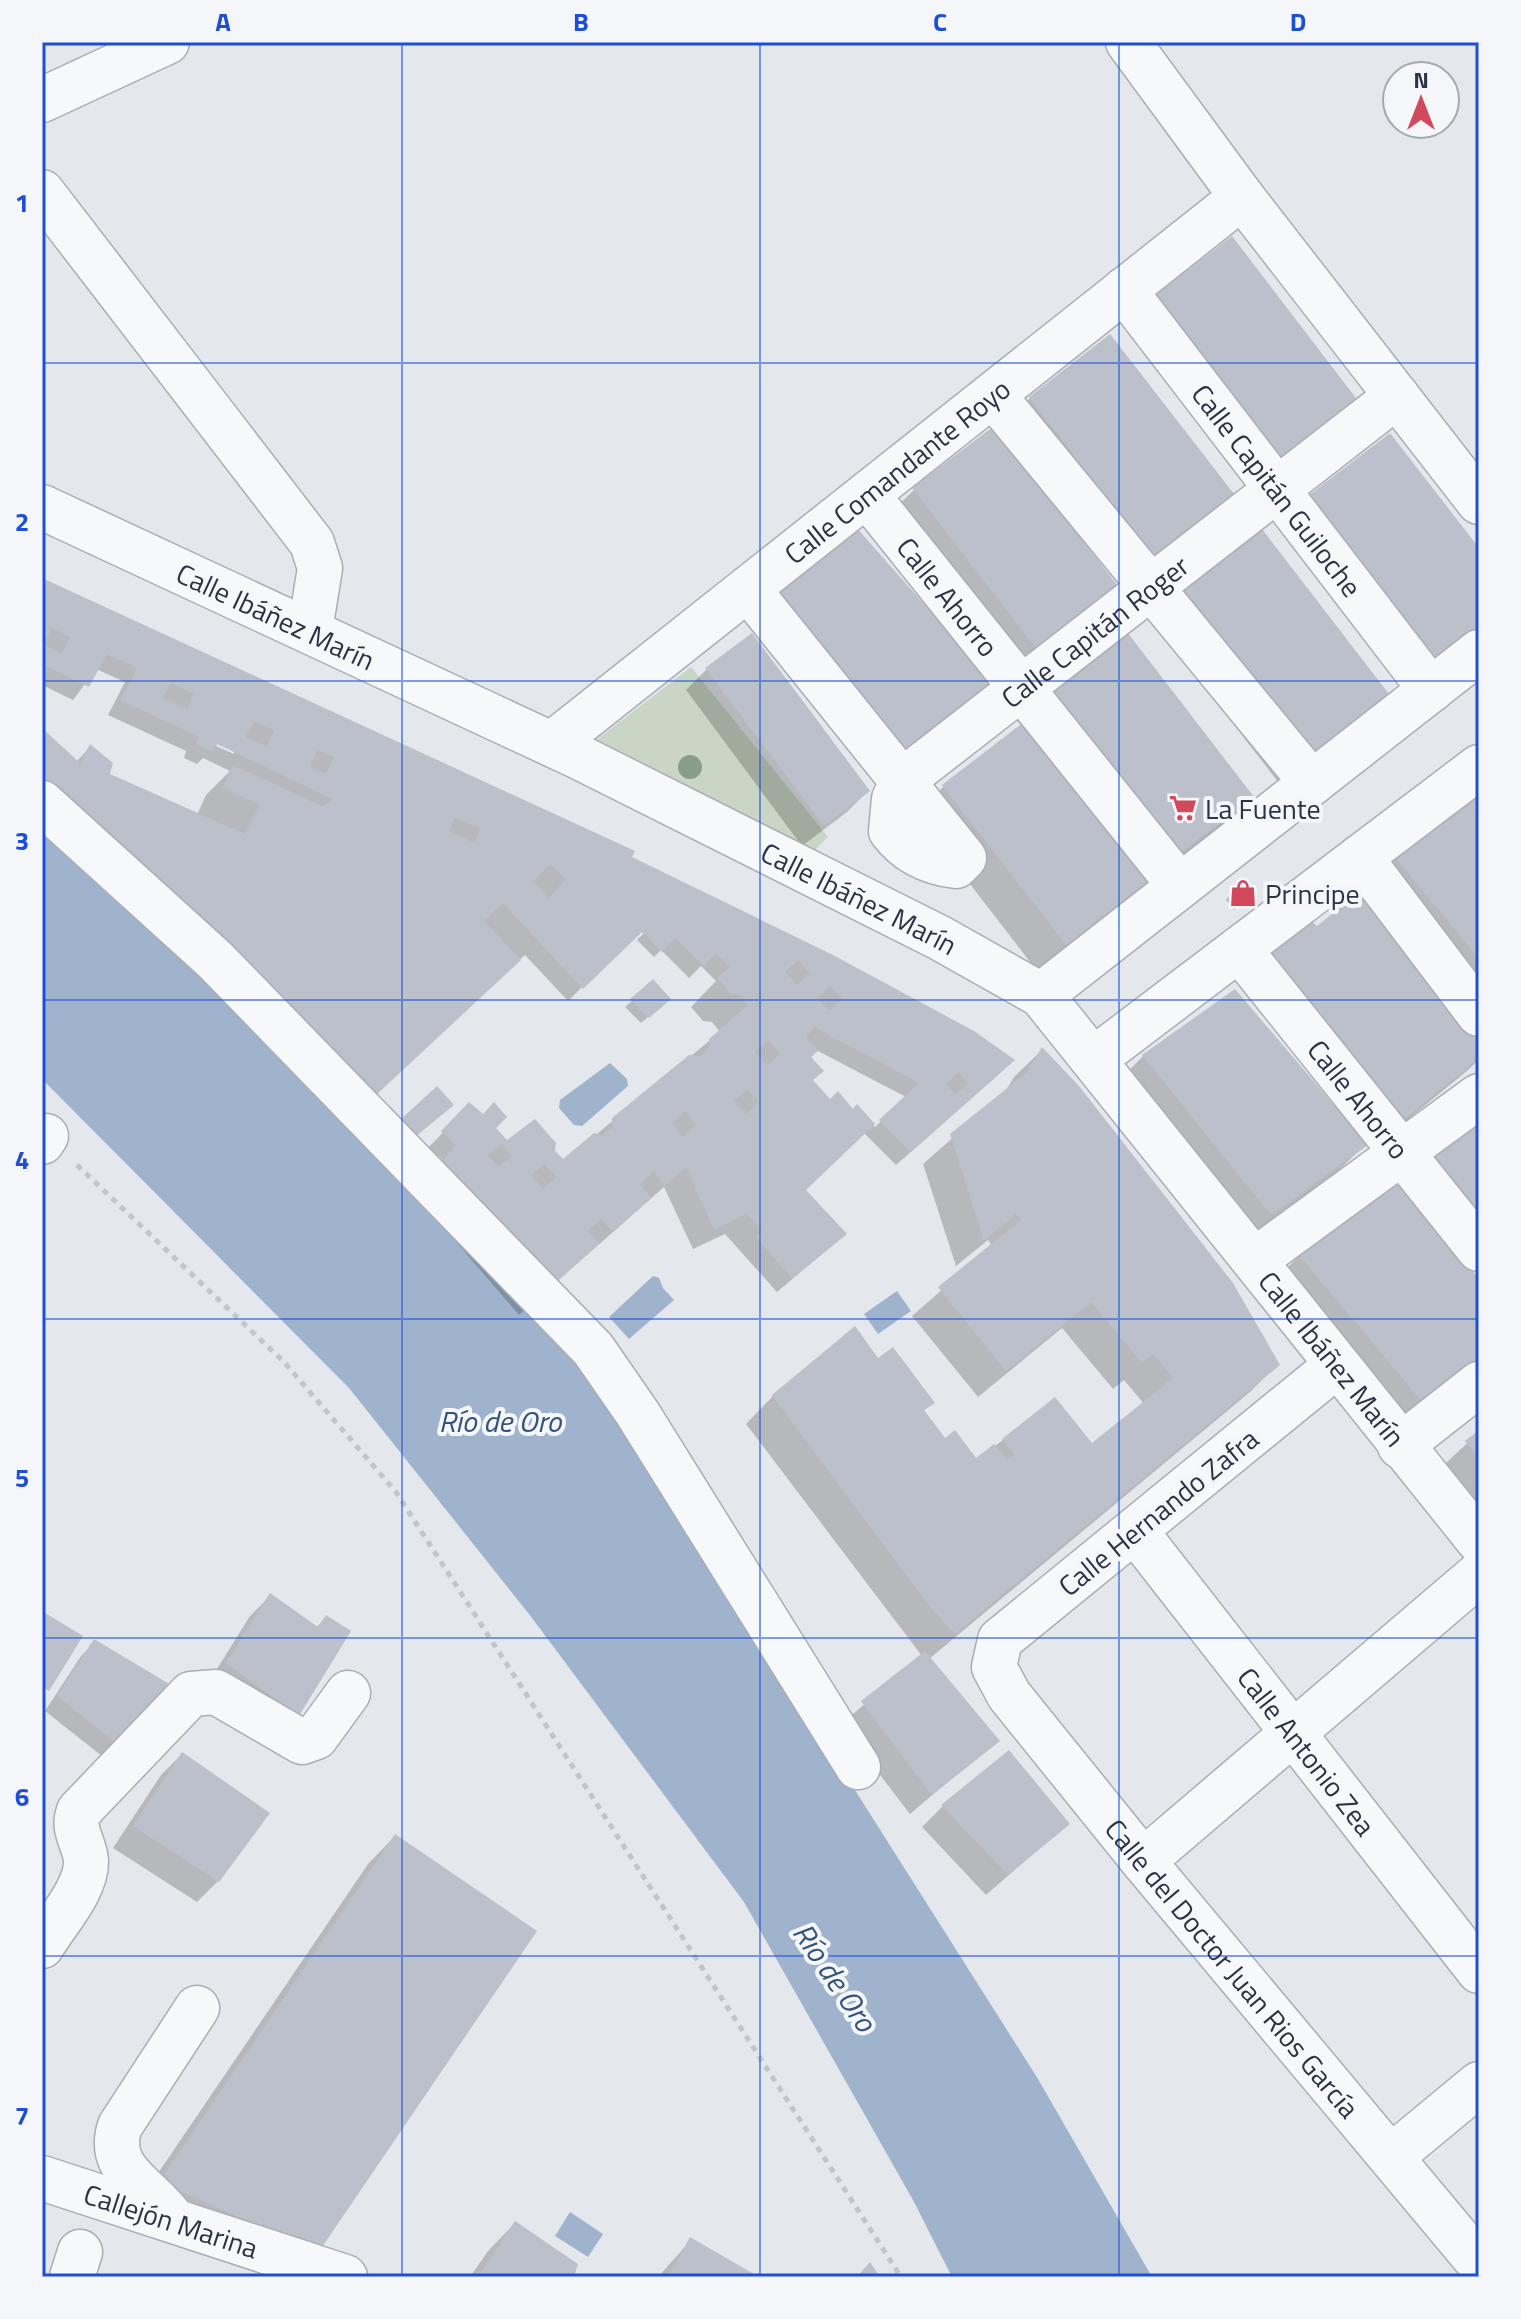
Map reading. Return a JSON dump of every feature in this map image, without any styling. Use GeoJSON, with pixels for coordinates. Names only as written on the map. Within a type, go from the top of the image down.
{"type":"FeatureCollection","features":[{"type":"Feature","properties":{"kind":"street"},"geometry":{"type":"LineString","coordinates":[[42,100],[167,42]]}},
{"type":"Feature","properties":{"kind":"street"},"geometry":{"type":"LineString","coordinates":[[1128,42],[1242,197],[1479,502]]}},
{"type":"Feature","properties":{"kind":"street"},"geometry":{"type":"LineString","coordinates":[[42,192],[312,543],[320,568],[310,630]]}},
{"type":"Feature","properties":{"kind":"street","name":"Calle Comandante Royo"},"geometry":{"type":"LineString","coordinates":[[552,744],[1242,197]]}},
{"type":"Feature","properties":{"kind":"street","name":"Calle Capitán Guiloche"},"geometry":{"type":"LineString","coordinates":[[1124,290],[1431,690]]}},
{"type":"Feature","properties":{"kind":"street"},"geometry":{"type":"LineString","coordinates":[[993,395],[1312,783]]}},
{"type":"Feature","properties":{"kind":"street","name":"Calle Capitán Roger"},"geometry":{"type":"LineString","coordinates":[[903,780],[1397,396]]}},
{"type":"Feature","properties":{"kind":"street","name":"Calle Ahorro"},"geometry":{"type":"LineString","coordinates":[[867,495],[1180,886]]}},
{"type":"Feature","properties":{"kind":"street","name":"Calle Ibáñez Marín"},"geometry":{"type":"LineString","coordinates":[[42,507],[552,744],[940,938],[1041,995],[1479,1541]]}},
{"type":"Feature","properties":{"kind":"street"},"geometry":{"type":"LineString","coordinates":[[748,589],[964,858]]}},
{"type":"Feature","properties":{"kind":"street"},"geometry":{"type":"LineString","coordinates":[[1041,995],[1479,652]]}},
{"type":"Feature","properties":{"kind":"street"},"geometry":{"type":"LineString","coordinates":[[1094,1059],[1479,767]]}},
{"type":"Feature","properties":{"kind":"street"},"geometry":{"type":"LineString","coordinates":[[42,803],[215,960],[593,1349],[638,1414],[858,1767]]}},
{"type":"Feature","properties":{"kind":"street"},"geometry":{"type":"LineString","coordinates":[[1360,857],[1479,1014]]}},
{"type":"Feature","properties":{"kind":"street","name":"Calle Ahorro"},"geometry":{"type":"LineString","coordinates":[[1239,949],[1479,1249]]}},
{"type":"Feature","properties":{"kind":"street"},"geometry":{"type":"LineString","coordinates":[[1255,1260],[1479,1096]]}},
{"type":"Feature","properties":{"kind":"street","name":"Calle Hernando Zafra"},"geometry":{"type":"LineString","coordinates":[[994,1667],[1000,1640],[1336,1366]]}},
{"type":"Feature","properties":{"kind":"street"},"geometry":{"type":"LineString","coordinates":[[1400,1446],[1479,1384]]}},
{"type":"Feature","properties":{"kind":"street","name":"Calle Antonio Zea"},"geometry":{"type":"LineString","coordinates":[[1136,1532],[1479,1971]]}},
{"type":"Feature","properties":{"kind":"street"},"geometry":{"type":"LineString","coordinates":[[1143,1861],[1479,1574]]}},
{"type":"Feature","properties":{"kind":"street","name":"Calle del Doctor Juan Rios García"},"geometry":{"type":"LineString","coordinates":[[994,1667],[1009,1695],[1143,1861],[1479,2263]]}},
{"type":"Feature","properties":{"kind":"street"},"geometry":{"type":"LineString","coordinates":[[42,1946],[83,1879],[86,1857],[76,1830],[79,1811],[191,1694],[216,1692],[302,1742],[316,1737],[348,1693]]}},
{"type":"Feature","properties":{"kind":"street"},"geometry":{"type":"LineString","coordinates":[[173,2219],[156,2196],[119,2162],[115,2139],[120,2126],[197,2008]]}},
{"type":"Feature","properties":{"kind":"street"},"geometry":{"type":"LineString","coordinates":[[1392,2156],[1479,2084]]}},
{"type":"Feature","properties":{"kind":"street","name":"Callejón Marina"},"geometry":{"type":"LineString","coordinates":[[42,2178],[345,2277]]}},
{"type":"Feature","properties":{"kind":"path"},"geometry":{"type":"LineString","coordinates":[[44,1139],[284,1362],[396,1492],[901,2277]]}},
{"type":"Feature","properties":{"kind":"green space"},"geometry":{"type":"Polygon","coordinates":[[[691,667],[828,837],[809,856],[591,744],[691,667]]]}},
{"type":"Feature","properties":{"kind":"water","name":"Río de Oro"},"geometry":{"type":"Polygon","coordinates":[[[42,823],[292,1058],[574,1358],[777,1667],[1038,2079],[1152,2277],[952,2277],[913,2200],[744,1902],[529,1614],[349,1388],[42,1079],[42,823]]]}},
{"type":"Feature","properties":{"kind":"water"},"geometry":{"type":"Polygon","coordinates":[[[610,1063],[627,1079],[628,1086],[582,1126],[574,1125],[559,1108],[560,1100],[610,1063]]]}},
{"type":"Feature","properties":{"kind":"water"},"geometry":{"type":"Polygon","coordinates":[[[653,1276],[659,1278],[674,1300],[629,1339],[609,1317],[653,1276]]]}},
{"type":"Feature","properties":{"kind":"water"},"geometry":{"type":"Polygon","coordinates":[[[897,1291],[911,1311],[878,1334],[864,1314],[897,1291]]]}},
{"type":"Feature","properties":{"kind":"water"},"geometry":{"type":"Polygon","coordinates":[[[570,2212],[603,2234],[588,2257],[555,2236],[570,2212]]]}},
{"type":"Feature","properties":{"kind":"building"},"geometry":{"type":"Polygon","coordinates":[[[1232,236],[1362,406],[1281,468],[1150,299],[1232,236]]]}},
{"type":"Feature","properties":{"kind":"building"},"geometry":{"type":"Polygon","coordinates":[[[1110,334],[1241,503],[1159,566],[1029,397],[1110,334]]]}},
{"type":"Feature","properties":{"kind":"building"},"geometry":{"type":"Polygon","coordinates":[[[994,426],[1125,595],[1043,657],[912,488],[994,426]]]}},
{"type":"Feature","properties":{"kind":"building"},"geometry":{"type":"Polygon","coordinates":[[[1390,433],[1479,548],[1479,634],[1439,665],[1309,495],[1390,433]]]}},
{"type":"Feature","properties":{"kind":"building"},"geometry":{"type":"Polygon","coordinates":[[[855,526],[1001,691],[903,757],[773,588],[855,526]]]}},
{"type":"Feature","properties":{"kind":"building"},"geometry":{"type":"Polygon","coordinates":[[[1262,529],[1392,698],[1310,761],[1180,592],[1262,529]]]}},
{"type":"Feature","properties":{"kind":"building"},"geometry":{"type":"Polygon","coordinates":[[[42,578],[635,851],[632,857],[833,955],[974,1031],[1015,1060],[911,1152],[879,1120],[919,1083],[814,1027],[806,1038],[818,1051],[811,1057],[824,1071],[813,1080],[830,1099],[838,1091],[853,1109],[857,1104],[875,1124],[806,1190],[847,1234],[792,1279],[756,1237],[762,1231],[747,1214],[714,1230],[686,1167],[665,1186],[654,1172],[640,1184],[651,1198],[613,1232],[601,1219],[587,1231],[600,1243],[548,1289],[440,1164],[455,1145],[441,1131],[469,1102],[483,1114],[494,1102],[507,1117],[496,1128],[507,1140],[535,1119],[556,1143],[555,1151],[563,1159],[594,1133],[603,1135],[612,1128],[612,1118],[689,1055],[700,1056],[709,1048],[709,1039],[748,1005],[740,995],[731,994],[717,978],[730,967],[716,953],[704,966],[675,938],[662,952],[642,932],[583,989],[503,903],[484,921],[521,960],[375,1096],[197,917],[42,779],[42,728],[80,763],[90,744],[113,763],[110,774],[245,834],[260,805],[223,788],[233,765],[324,807],[333,799],[217,744],[213,752],[196,744],[199,737],[120,700],[137,668],[107,654],[89,687],[42,664],[42,578]],[[52,628],[44,645],[62,653],[70,637],[52,628]],[[171,683],[163,698],[187,709],[194,694],[171,683]],[[254,721],[246,737],[267,746],[274,730],[254,721]],[[318,750],[310,767],[326,774],[334,757],[318,750]],[[454,818],[449,831],[475,843],[480,828],[454,818]],[[550,864],[533,881],[549,898],[566,879],[550,864]],[[798,960],[785,972],[797,985],[810,974],[798,960]],[[830,986],[817,998],[829,1011],[842,999],[830,986]],[[768,1040],[755,1052],[767,1065],[780,1054],[768,1040]],[[958,1072],[946,1084],[955,1095],[968,1084],[958,1072]],[[747,1089],[734,1101],[746,1114],[759,1102],[747,1089]],[[685,1111],[672,1123],[683,1137],[696,1125],[685,1111]],[[501,1144],[487,1155],[499,1167],[512,1156],[501,1144]],[[544,1164],[531,1175],[543,1189],[557,1177],[544,1164]]]}},
{"type":"Feature","properties":{"kind":"building"},"geometry":{"type":"Polygon","coordinates":[[[1124,628],[1254,797],[1172,859],[1042,690],[1124,628]]]}},
{"type":"Feature","properties":{"kind":"building"},"geometry":{"type":"Polygon","coordinates":[[[752,633],[870,791],[824,826],[705,668],[752,633]]]}},
{"type":"Feature","properties":{"kind":"building"},"geometry":{"type":"Polygon","coordinates":[[[1024,722],[1154,891],[1073,954],[942,785],[1024,722]]]}},
{"type":"Feature","properties":{"kind":"building"},"geometry":{"type":"Polygon","coordinates":[[[1479,791],[1479,959],[1394,856],[1479,791]]]}},
{"type":"Feature","properties":{"kind":"building","name":"Principe"},"geometry":{"type":"Polygon","coordinates":[[[1244,881],[1254,895],[1242,905],[1231,892],[1244,881]]]}},
{"type":"Feature","properties":{"kind":"building"},"geometry":{"type":"Polygon","coordinates":[[[1370,883],[1479,1019],[1479,1058],[1400,1123],[1268,952],[1310,920],[1317,926],[1370,883]]]}},
{"type":"Feature","properties":{"kind":"building"},"geometry":{"type":"Polygon","coordinates":[[[653,979],[671,999],[649,1018],[630,999],[653,979]]]}},
{"type":"Feature","properties":{"kind":"building"},"geometry":{"type":"Polygon","coordinates":[[[1235,989],[1368,1145],[1271,1215],[1142,1055],[1235,989]]]}},
{"type":"Feature","properties":{"kind":"building"},"geometry":{"type":"Polygon","coordinates":[[[1042,1047],[1079,1086],[1233,1283],[1280,1365],[955,1634],[930,1607],[772,1395],[855,1326],[878,1358],[893,1347],[935,1403],[924,1410],[945,1438],[955,1430],[976,1458],[994,1444],[1007,1460],[1015,1455],[1002,1439],[1055,1397],[1092,1443],[1173,1378],[1153,1354],[1142,1363],[1091,1302],[1006,1371],[938,1287],[1021,1220],[1016,1214],[984,1241],[950,1134],[1026,1073],[1042,1047]]]}},
{"type":"Feature","properties":{"kind":"building"},"geometry":{"type":"Polygon","coordinates":[[[437,1086],[454,1105],[415,1137],[399,1121],[437,1086]]]}},
{"type":"Feature","properties":{"kind":"building"},"geometry":{"type":"Polygon","coordinates":[[[1479,1113],[1479,1223],[1426,1153],[1479,1113]]]}},
{"type":"Feature","properties":{"kind":"building"},"geometry":{"type":"Polygon","coordinates":[[[1396,1174],[1479,1279],[1479,1371],[1429,1410],[1298,1254],[1396,1174]]]}},
{"type":"Feature","properties":{"kind":"building"},"geometry":{"type":"Polygon","coordinates":[[[1479,1430],[1479,1458],[1465,1441],[1479,1430]]]}},
{"type":"Feature","properties":{"kind":"building"},"geometry":{"type":"Polygon","coordinates":[[[270,1593],[318,1627],[326,1615],[351,1631],[299,1716],[226,1663],[270,1593]]]}},
{"type":"Feature","properties":{"kind":"building"},"geometry":{"type":"Polygon","coordinates":[[[42,1611],[83,1636],[49,1691],[42,1687],[42,1611]]]}},
{"type":"Feature","properties":{"kind":"building"},"geometry":{"type":"Polygon","coordinates":[[[94,1639],[171,1685],[144,1721],[133,1722],[124,1734],[122,1748],[57,1696],[94,1639]]]}},
{"type":"Feature","properties":{"kind":"building"},"geometry":{"type":"Polygon","coordinates":[[[925,1651],[1000,1741],[932,1795],[861,1701],[925,1651]]]}},
{"type":"Feature","properties":{"kind":"building"},"geometry":{"type":"Polygon","coordinates":[[[1009,1750],[1070,1824],[1008,1875],[941,1805],[1009,1750]]]}},
{"type":"Feature","properties":{"kind":"building"},"geometry":{"type":"Polygon","coordinates":[[[182,1752],[270,1813],[219,1882],[133,1826],[182,1752]]]}},
{"type":"Feature","properties":{"kind":"building"},"geometry":{"type":"Polygon","coordinates":[[[395,1834],[537,1931],[318,2253],[159,2182],[395,1834]]]}},
{"type":"Feature","properties":{"kind":"building"},"geometry":{"type":"Polygon","coordinates":[[[515,2221],[578,2264],[574,2277],[478,2277],[515,2221]]]}},
{"type":"Feature","properties":{"kind":"building"},"geometry":{"type":"Polygon","coordinates":[[[690,2237],[759,2277],[668,2277],[690,2237]]]}},
{"type":"Feature","properties":{"kind":"building"},"geometry":{"type":"Polygon","coordinates":[[[870,2262],[880,2277],[857,2277],[870,2262]]]}},
{"type":"Feature","properties":{"kind":"place","name":"La Fuente"},"geometry":{"type":"Point","coordinates":[1183,808]}},
{"type":"Feature","properties":{"kind":"place","name":"Principe"},"geometry":{"type":"Point","coordinates":[1243,893]}}]}
